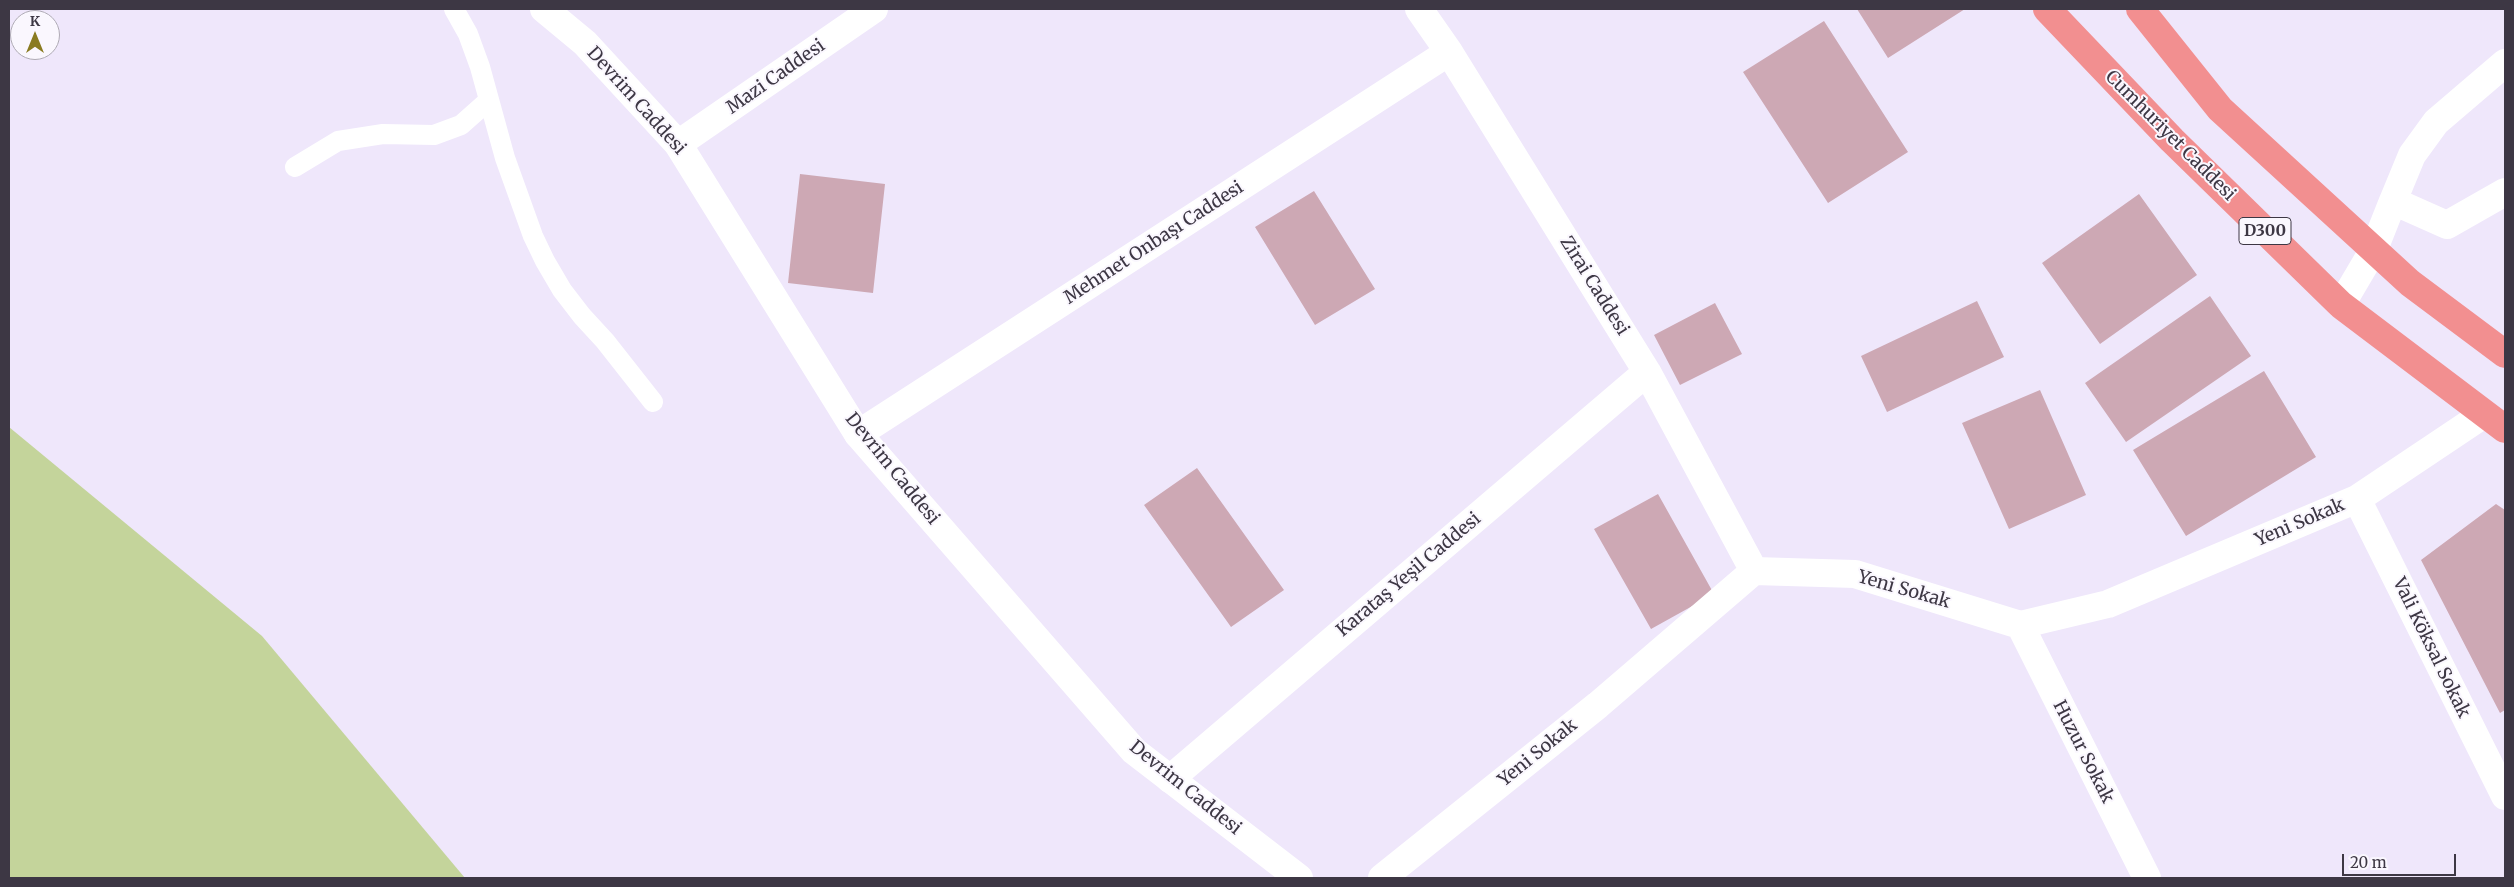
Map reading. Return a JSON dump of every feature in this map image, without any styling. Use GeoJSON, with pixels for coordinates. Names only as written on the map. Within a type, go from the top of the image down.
{"type":"FeatureCollection","features":[{"type":"Feature","properties":{"kind":"highway","name":"Cumhuriyet Caddesi"},"geometry":{"type":"LineString","coordinates":[[2047,9],[2172,140],[2341,305],[2495,422]]}},
{"type":"Feature","properties":{"kind":"highway"},"geometry":{"type":"LineString","coordinates":[[2140,9],[2220,109],[2410,283],[2505,354]]}},
{"type":"Feature","properties":{"kind":"street","name":"Devrim Caddesi"},"geometry":{"type":"LineString","coordinates":[[544,9],[584,43],[678,144],[858,434],[1134,751],[1299,878]]}},
{"type":"Feature","properties":{"kind":"street","name":"Mazi Caddesi"},"geometry":{"type":"LineString","coordinates":[[678,144],[874,9]]}},
{"type":"Feature","properties":{"kind":"street","name":"Zirai Caddesi"},"geometry":{"type":"LineString","coordinates":[[1419,9],[1449,52],[1647,372],[1754,571]]}},
{"type":"Feature","properties":{"kind":"street","name":"Mehmet Onbaşı Caddesi"},"geometry":{"type":"LineString","coordinates":[[858,434],[1449,52]]}},
{"type":"Feature","properties":{"kind":"street"},"geometry":{"type":"LineString","coordinates":[[2341,305],[2374,249],[2412,155],[2436,122],[2505,63]]}},
{"type":"Feature","properties":{"kind":"street"},"geometry":{"type":"LineString","coordinates":[[2393,201],[2447,225],[2505,192]]}},
{"type":"Feature","properties":{"kind":"street","name":"Karataş Yeşil Caddesi"},"geometry":{"type":"LineString","coordinates":[[1170,779],[1647,372]]}},
{"type":"Feature","properties":{"kind":"street","name":"Yeni Sokak"},"geometry":{"type":"LineString","coordinates":[[1382,878],[1598,705],[1754,571],[1855,574],[2020,625],[2108,604],[2357,499],[2495,422]]}},
{"type":"Feature","properties":{"kind":"street","name":"Vali Köksal Sokak"},"geometry":{"type":"LineString","coordinates":[[2357,499],[2505,796]]}},
{"type":"Feature","properties":{"kind":"street","name":"Huzur Sokak"},"geometry":{"type":"LineString","coordinates":[[2020,625],[2147,878]]}},
{"type":"Feature","properties":{"kind":"lane"},"geometry":{"type":"LineString","coordinates":[[454,9],[468,34],[480,66],[488,101],[533,236],[545,261],[562,290],[653,402]]}},
{"type":"Feature","properties":{"kind":"lane"},"geometry":{"type":"LineString","coordinates":[[295,167],[338,141],[383,134],[434,135],[461,125],[488,101]]}},
{"type":"Feature","properties":{"kind":"green space"},"geometry":{"type":"Polygon","coordinates":[[[9,427],[262,636],[465,878],[9,878],[9,427]]]}},
{"type":"Feature","properties":{"kind":"building"},"geometry":{"type":"Polygon","coordinates":[[[1857,9],[1965,9],[1888,58],[1857,9]]]}},
{"type":"Feature","properties":{"kind":"building"},"geometry":{"type":"Polygon","coordinates":[[[1824,21],[1908,152],[1828,203],[1743,72],[1824,21]]]}},
{"type":"Feature","properties":{"kind":"building"},"geometry":{"type":"Polygon","coordinates":[[[800,174],[885,184],[873,293],[788,283],[800,174]]]}},
{"type":"Feature","properties":{"kind":"building"},"geometry":{"type":"Polygon","coordinates":[[[1314,191],[1375,289],[1315,325],[1255,227],[1314,191]]]}},
{"type":"Feature","properties":{"kind":"building"},"geometry":{"type":"Polygon","coordinates":[[[2139,194],[2197,275],[2100,344],[2042,263],[2139,194]]]}},
{"type":"Feature","properties":{"kind":"building"},"geometry":{"type":"Polygon","coordinates":[[[2210,296],[2251,356],[2126,442],[2085,383],[2210,296]]]}},
{"type":"Feature","properties":{"kind":"building"},"geometry":{"type":"Polygon","coordinates":[[[1977,301],[2004,357],[1887,412],[1861,356],[1977,301]]]}},
{"type":"Feature","properties":{"kind":"building"},"geometry":{"type":"Polygon","coordinates":[[[1715,303],[1742,354],[1680,385],[1654,335],[1715,303]]]}},
{"type":"Feature","properties":{"kind":"building"},"geometry":{"type":"Polygon","coordinates":[[[2264,371],[2316,457],[2186,536],[2133,450],[2264,371]]]}},
{"type":"Feature","properties":{"kind":"building"},"geometry":{"type":"Polygon","coordinates":[[[2040,390],[2086,495],[2009,529],[1962,423],[2040,390]]]}},
{"type":"Feature","properties":{"kind":"building"},"geometry":{"type":"Polygon","coordinates":[[[1197,468],[1284,590],[1231,627],[1144,505],[1197,468]]]}},
{"type":"Feature","properties":{"kind":"building"},"geometry":{"type":"Polygon","coordinates":[[[1658,494],[1714,594],[1651,629],[1594,529],[1658,494]]]}},
{"type":"Feature","properties":{"kind":"building"},"geometry":{"type":"Polygon","coordinates":[[[2496,504],[2505,510],[2505,710],[2500,713],[2421,560],[2496,504]]]}}]}
